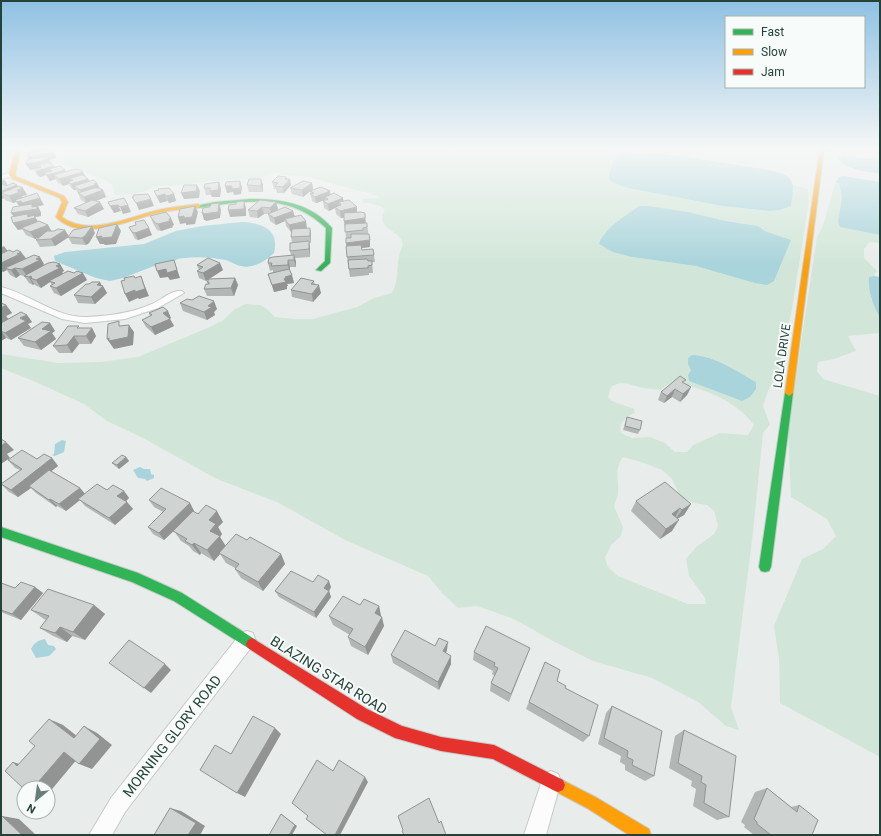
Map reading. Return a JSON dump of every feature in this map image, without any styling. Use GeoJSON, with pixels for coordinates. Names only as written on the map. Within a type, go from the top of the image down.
{"type":"FeatureCollection","features":[{"type":"Feature","properties":{"kind":"street"},"geometry":{"type":"LineString","coordinates":[[37,187],[62,197],[65,202],[59,217],[61,220],[69,224],[80,226],[111,224],[179,207],[268,199],[288,202],[323,220],[329,228],[328,262],[319,270]]}},
{"type":"Feature","properties":{"kind":"street","name":"LOLA DRIVE"},"geometry":{"type":"LineString","coordinates":[[765,567],[817,187]]}},
{"type":"Feature","properties":{"kind":"street"},"geometry":{"type":"LineString","coordinates":[[1,290],[65,317],[85,320],[116,317],[138,312],[155,306],[179,293]]}},
{"type":"Feature","properties":{"kind":"street","name":"BLAZING STAR ROAD"},"geometry":{"type":"LineString","coordinates":[[1,532],[134,577],[178,596],[362,714],[384,726],[400,733],[441,744],[494,752],[592,803],[643,835]]}},
{"type":"Feature","properties":{"kind":"street","name":"MORNING GLORY ROAD"},"geometry":{"type":"LineString","coordinates":[[100,835],[118,805],[247,639]]}},
{"type":"Feature","properties":{"kind":"street"},"geometry":{"type":"LineString","coordinates":[[535,835],[551,781]]}},
{"type":"Feature","properties":{"kind":"green space"},"geometry":{"type":"Polygon","coordinates":[[[113,187],[153,187],[134,194],[115,195],[113,187]]]}},
{"type":"Feature","properties":{"kind":"green space"},"geometry":{"type":"Polygon","coordinates":[[[346,187],[625,187],[723,206],[770,211],[791,206],[793,187],[808,189],[809,201],[792,309],[779,370],[768,391],[763,406],[770,424],[763,433],[753,532],[731,707],[739,730],[726,726],[698,702],[652,678],[593,661],[514,619],[477,606],[458,608],[442,593],[428,576],[345,540],[277,502],[217,479],[143,438],[107,421],[84,404],[1,368],[1,354],[58,363],[100,362],[138,357],[222,321],[235,309],[246,304],[260,305],[267,309],[275,317],[313,319],[357,307],[374,298],[392,293],[395,287],[400,252],[403,245],[398,236],[384,224],[382,220],[385,210],[381,206],[363,202],[363,199],[379,198],[379,196],[346,187]],[[639,206],[603,235],[632,257],[696,266],[723,273],[791,240],[765,231],[758,226],[639,206]],[[718,362],[688,364],[692,370],[689,381],[734,398],[756,382],[718,362]],[[673,381],[660,390],[623,383],[611,387],[608,397],[612,401],[634,409],[635,413],[629,416],[622,423],[620,429],[621,433],[632,438],[650,437],[665,443],[675,452],[687,452],[693,445],[720,433],[748,435],[754,425],[737,408],[717,396],[673,381]],[[623,457],[620,461],[618,470],[618,495],[614,506],[623,527],[621,536],[611,545],[605,558],[608,567],[618,576],[688,604],[706,604],[705,598],[689,576],[686,559],[696,547],[714,534],[718,526],[714,511],[707,505],[693,503],[680,496],[672,479],[662,470],[623,457]]]}},
{"type":"Feature","properties":{"kind":"green space"},"geometry":{"type":"Polygon","coordinates":[[[834,187],[840,187],[842,197],[838,221],[851,229],[880,235],[880,243],[869,242],[864,249],[864,258],[877,271],[874,276],[869,277],[871,298],[880,318],[880,333],[848,336],[856,351],[834,359],[818,362],[817,371],[823,379],[880,396],[880,757],[780,703],[779,659],[774,626],[802,559],[823,549],[836,536],[827,519],[791,497],[788,430],[817,237],[823,226],[834,187]]]}},
{"type":"Feature","properties":{"kind":"water"},"geometry":{"type":"Polygon","coordinates":[[[625,187],[793,187],[793,190],[791,206],[770,211],[723,206],[625,187]]]}},
{"type":"Feature","properties":{"kind":"water"},"geometry":{"type":"Polygon","coordinates":[[[840,187],[880,187],[880,235],[840,227],[838,221],[842,197],[840,187]]]}},
{"type":"Feature","properties":{"kind":"water"},"geometry":{"type":"Polygon","coordinates":[[[639,206],[687,212],[726,221],[758,226],[765,231],[791,240],[774,281],[767,285],[696,266],[632,257],[613,252],[599,244],[606,232],[611,227],[639,206]]]}},
{"type":"Feature","properties":{"kind":"water"},"geometry":{"type":"Polygon","coordinates":[[[242,222],[256,224],[268,229],[274,238],[274,253],[256,265],[246,267],[226,260],[214,258],[183,258],[110,281],[96,278],[55,261],[54,256],[65,252],[144,244],[176,231],[202,226],[242,222]]]}},
{"type":"Feature","properties":{"kind":"water"},"geometry":{"type":"Polygon","coordinates":[[[869,277],[880,277],[880,318],[873,303],[869,288],[869,277]]]}},
{"type":"Feature","properties":{"kind":"water"},"geometry":{"type":"Polygon","coordinates":[[[692,355],[709,358],[733,369],[756,382],[756,389],[750,397],[742,401],[689,381],[688,375],[691,370],[688,364],[688,358],[692,355]]]}},
{"type":"Feature","properties":{"kind":"water"},"geometry":{"type":"Polygon","coordinates":[[[62,440],[66,441],[64,452],[55,456],[52,455],[54,454],[55,444],[62,440]]]}},
{"type":"Feature","properties":{"kind":"water"},"geometry":{"type":"Polygon","coordinates":[[[140,467],[150,469],[151,474],[154,475],[154,478],[147,481],[145,479],[138,478],[133,470],[140,467]]]}},
{"type":"Feature","properties":{"kind":"water"},"geometry":{"type":"Polygon","coordinates":[[[45,639],[48,645],[54,646],[56,649],[49,656],[36,658],[31,649],[36,642],[45,639]]]}},
{"type":"Feature","properties":{"kind":"building"},"geometry":{"type":"Polygon","coordinates":[[[1,187],[12,187],[1,191],[1,187]]]}},
{"type":"Feature","properties":{"kind":"building"},"geometry":{"type":"Polygon","coordinates":[[[16,187],[23,188],[17,190],[20,192],[9,196],[1,193],[16,187]]]}},
{"type":"Feature","properties":{"kind":"building"},"geometry":{"type":"Polygon","coordinates":[[[76,187],[89,187],[80,190],[76,187]]]}},
{"type":"Feature","properties":{"kind":"building"},"geometry":{"type":"Polygon","coordinates":[[[183,187],[197,187],[196,191],[181,193],[183,187]]]}},
{"type":"Feature","properties":{"kind":"building"},"geometry":{"type":"Polygon","coordinates":[[[218,187],[218,190],[210,191],[210,188],[204,188],[218,187]]]}},
{"type":"Feature","properties":{"kind":"building"},"geometry":{"type":"Polygon","coordinates":[[[232,187],[240,187],[240,188],[232,189],[232,187]]]}},
{"type":"Feature","properties":{"kind":"building"},"geometry":{"type":"Polygon","coordinates":[[[292,187],[306,187],[302,190],[290,188],[292,187]]]}},
{"type":"Feature","properties":{"kind":"building"},"geometry":{"type":"Polygon","coordinates":[[[321,187],[330,191],[315,197],[310,194],[314,193],[310,191],[321,187]]]}},
{"type":"Feature","properties":{"kind":"building"},"geometry":{"type":"Polygon","coordinates":[[[94,188],[103,190],[84,197],[78,193],[94,188]]]}},
{"type":"Feature","properties":{"kind":"building"},"geometry":{"type":"Polygon","coordinates":[[[169,188],[174,194],[157,196],[154,191],[159,190],[158,189],[169,188]]]}},
{"type":"Feature","properties":{"kind":"building"},"geometry":{"type":"Polygon","coordinates":[[[37,193],[40,198],[22,203],[21,201],[17,202],[15,200],[37,193]]]}},
{"type":"Feature","properties":{"kind":"building"},"geometry":{"type":"Polygon","coordinates":[[[334,193],[343,198],[328,204],[323,201],[328,199],[325,197],[334,193]]]}},
{"type":"Feature","properties":{"kind":"building"},"geometry":{"type":"Polygon","coordinates":[[[148,194],[151,199],[136,203],[132,197],[134,197],[133,195],[148,194]]]}},
{"type":"Feature","properties":{"kind":"building"},"geometry":{"type":"Polygon","coordinates":[[[124,198],[128,205],[120,207],[118,205],[110,206],[108,202],[124,198]]]}},
{"type":"Feature","properties":{"kind":"building"},"geometry":{"type":"Polygon","coordinates":[[[92,200],[100,202],[85,211],[74,208],[92,200]]]}},
{"type":"Feature","properties":{"kind":"building"},"geometry":{"type":"Polygon","coordinates":[[[260,200],[276,202],[270,208],[262,207],[257,211],[248,210],[260,200]]]}},
{"type":"Feature","properties":{"kind":"building"},"geometry":{"type":"Polygon","coordinates":[[[349,200],[357,207],[340,211],[335,207],[341,205],[339,202],[349,200]]]}},
{"type":"Feature","properties":{"kind":"building"},"geometry":{"type":"Polygon","coordinates":[[[244,201],[244,209],[228,210],[229,205],[244,201]]]}},
{"type":"Feature","properties":{"kind":"building"},"geometry":{"type":"Polygon","coordinates":[[[219,203],[218,212],[202,213],[203,208],[210,207],[211,204],[219,203]]]}},
{"type":"Feature","properties":{"kind":"building"},"geometry":{"type":"Polygon","coordinates":[[[32,204],[32,207],[37,206],[37,209],[11,213],[13,207],[32,204]]]}},
{"type":"Feature","properties":{"kind":"building"},"geometry":{"type":"Polygon","coordinates":[[[195,206],[192,217],[178,217],[180,209],[195,206]]]}},
{"type":"Feature","properties":{"kind":"building"},"geometry":{"type":"Polygon","coordinates":[[[285,207],[293,211],[274,218],[268,214],[285,207]]]}},
{"type":"Feature","properties":{"kind":"building"},"geometry":{"type":"Polygon","coordinates":[[[166,212],[171,218],[169,219],[170,221],[158,224],[155,223],[150,216],[166,212]]]}},
{"type":"Feature","properties":{"kind":"building"},"geometry":{"type":"Polygon","coordinates":[[[344,213],[365,213],[365,218],[344,221],[344,213]]]}},
{"type":"Feature","properties":{"kind":"building"},"geometry":{"type":"Polygon","coordinates":[[[27,214],[28,217],[34,215],[35,218],[13,223],[11,217],[27,214]]]}},
{"type":"Feature","properties":{"kind":"building"},"geometry":{"type":"Polygon","coordinates":[[[301,215],[306,221],[289,225],[285,219],[301,215]]]}},
{"type":"Feature","properties":{"kind":"building"},"geometry":{"type":"Polygon","coordinates":[[[144,220],[149,228],[135,233],[132,232],[129,227],[136,225],[135,222],[144,220]]]}},
{"type":"Feature","properties":{"kind":"building"},"geometry":{"type":"Polygon","coordinates":[[[39,221],[48,225],[30,232],[21,228],[39,221]]]}},
{"type":"Feature","properties":{"kind":"building"},"geometry":{"type":"Polygon","coordinates":[[[367,223],[367,227],[363,228],[363,230],[345,232],[345,224],[367,223]]]}},
{"type":"Feature","properties":{"kind":"building"},"geometry":{"type":"Polygon","coordinates":[[[117,224],[112,237],[96,237],[99,228],[117,224]]]}},
{"type":"Feature","properties":{"kind":"building"},"geometry":{"type":"Polygon","coordinates":[[[92,226],[82,238],[68,237],[73,230],[92,226]]]}},
{"type":"Feature","properties":{"kind":"building"},"geometry":{"type":"Polygon","coordinates":[[[310,228],[310,236],[291,237],[292,229],[310,228]]]}},
{"type":"Feature","properties":{"kind":"building"},"geometry":{"type":"Polygon","coordinates":[[[58,229],[65,230],[51,239],[36,240],[47,231],[54,231],[58,229]]]}},
{"type":"Feature","properties":{"kind":"building"},"geometry":{"type":"Polygon","coordinates":[[[351,234],[369,234],[370,240],[346,243],[346,238],[351,238],[351,234]]]}},
{"type":"Feature","properties":{"kind":"building"},"geometry":{"type":"Polygon","coordinates":[[[309,241],[309,249],[290,251],[290,243],[309,241]]]}},
{"type":"Feature","properties":{"kind":"building"},"geometry":{"type":"Polygon","coordinates":[[[361,245],[362,250],[373,249],[374,255],[347,257],[346,246],[361,245]]]}},
{"type":"Feature","properties":{"kind":"building"},"geometry":{"type":"Polygon","coordinates":[[[9,250],[13,252],[17,250],[21,252],[17,254],[20,254],[1,263],[1,254],[9,250]]]}},
{"type":"Feature","properties":{"kind":"building"},"geometry":{"type":"Polygon","coordinates":[[[34,255],[40,257],[36,259],[40,260],[22,269],[15,268],[11,270],[5,268],[34,255]]]}},
{"type":"Feature","properties":{"kind":"building"},"geometry":{"type":"Polygon","coordinates":[[[294,255],[294,260],[288,260],[288,265],[271,266],[272,263],[268,263],[269,258],[294,255]]]}},
{"type":"Feature","properties":{"kind":"building"},"geometry":{"type":"Polygon","coordinates":[[[208,258],[220,263],[203,273],[197,271],[203,267],[197,265],[208,258]]]}},
{"type":"Feature","properties":{"kind":"building"},"geometry":{"type":"Polygon","coordinates":[[[367,259],[368,261],[372,261],[372,265],[368,266],[368,268],[349,269],[348,260],[367,259]]]}},
{"type":"Feature","properties":{"kind":"building"},"geometry":{"type":"Polygon","coordinates":[[[174,260],[177,270],[167,273],[166,269],[157,271],[155,264],[174,260]]]}},
{"type":"Feature","properties":{"kind":"building"},"geometry":{"type":"Polygon","coordinates":[[[54,262],[60,264],[56,266],[60,268],[36,280],[30,278],[32,277],[31,276],[24,276],[48,263],[54,262]]]}},
{"type":"Feature","properties":{"kind":"building"},"geometry":{"type":"Polygon","coordinates":[[[289,269],[292,275],[285,277],[286,278],[284,279],[286,282],[272,285],[268,274],[289,269]]]}},
{"type":"Feature","properties":{"kind":"building"},"geometry":{"type":"Polygon","coordinates":[[[68,271],[83,273],[56,288],[50,286],[55,283],[49,281],[68,271]]]}},
{"type":"Feature","properties":{"kind":"building"},"geometry":{"type":"Polygon","coordinates":[[[134,276],[135,278],[141,276],[145,289],[135,292],[135,290],[125,294],[121,281],[125,280],[124,278],[134,276]]]}},
{"type":"Feature","properties":{"kind":"building"},"geometry":{"type":"Polygon","coordinates":[[[235,278],[231,288],[204,289],[206,284],[209,284],[209,282],[207,282],[209,279],[235,278]]]}},
{"type":"Feature","properties":{"kind":"building"},"geometry":{"type":"Polygon","coordinates":[[[301,278],[314,281],[311,284],[319,285],[312,294],[291,290],[301,278]]]}},
{"type":"Feature","properties":{"kind":"building"},"geometry":{"type":"Polygon","coordinates":[[[100,282],[97,285],[103,286],[91,297],[74,295],[86,284],[100,282]]]}},
{"type":"Feature","properties":{"kind":"building"},"geometry":{"type":"Polygon","coordinates":[[[199,296],[214,301],[208,306],[212,307],[204,312],[180,303],[187,299],[192,300],[199,296]]]}},
{"type":"Feature","properties":{"kind":"building"},"geometry":{"type":"Polygon","coordinates":[[[1,303],[6,305],[1,308],[1,303]]]}},
{"type":"Feature","properties":{"kind":"building"},"geometry":{"type":"Polygon","coordinates":[[[163,307],[168,311],[163,313],[170,319],[151,327],[142,320],[152,315],[149,313],[163,307]]]}},
{"type":"Feature","properties":{"kind":"building"},"geometry":{"type":"Polygon","coordinates":[[[21,312],[27,315],[20,318],[26,321],[5,333],[1,331],[1,323],[21,312]]]}},
{"type":"Feature","properties":{"kind":"building"},"geometry":{"type":"Polygon","coordinates":[[[119,321],[119,326],[129,325],[128,337],[109,341],[109,338],[107,339],[108,324],[119,321]]]}},
{"type":"Feature","properties":{"kind":"building"},"geometry":{"type":"Polygon","coordinates":[[[42,322],[50,323],[42,329],[51,331],[35,342],[18,338],[42,322]]]}},
{"type":"Feature","properties":{"kind":"building"},"geometry":{"type":"Polygon","coordinates":[[[68,326],[79,326],[77,328],[92,328],[86,336],[74,336],[67,345],[53,346],[68,326]]]}},
{"type":"Feature","properties":{"kind":"building"},"geometry":{"type":"Polygon","coordinates":[[[680,376],[686,380],[682,382],[691,387],[683,394],[675,389],[667,396],[661,392],[680,376]]]}},
{"type":"Feature","properties":{"kind":"building"},"geometry":{"type":"Polygon","coordinates":[[[627,417],[642,421],[640,430],[625,426],[627,417]]]}},
{"type":"Feature","properties":{"kind":"building"},"geometry":{"type":"Polygon","coordinates":[[[1,439],[6,442],[1,446],[1,439]]]}},
{"type":"Feature","properties":{"kind":"building"},"geometry":{"type":"Polygon","coordinates":[[[22,450],[37,459],[44,454],[52,458],[11,490],[1,484],[22,469],[8,460],[22,450]]]}},
{"type":"Feature","properties":{"kind":"building"},"geometry":{"type":"Polygon","coordinates":[[[122,455],[126,457],[117,465],[112,463],[122,455]]]}},
{"type":"Feature","properties":{"kind":"building"},"geometry":{"type":"Polygon","coordinates":[[[49,470],[80,488],[59,504],[50,499],[49,500],[29,486],[49,470]]]}},
{"type":"Feature","properties":{"kind":"building"},"geometry":{"type":"Polygon","coordinates":[[[665,482],[691,504],[682,510],[680,508],[672,514],[679,520],[666,529],[636,501],[665,482]]]}},
{"type":"Feature","properties":{"kind":"building"},"geometry":{"type":"Polygon","coordinates":[[[97,484],[107,490],[113,485],[124,491],[117,496],[127,502],[109,518],[78,499],[97,484]]]}},
{"type":"Feature","properties":{"kind":"building"},"geometry":{"type":"Polygon","coordinates":[[[161,488],[190,503],[159,533],[148,527],[166,509],[149,500],[161,488]]]}},
{"type":"Feature","properties":{"kind":"building"},"geometry":{"type":"Polygon","coordinates":[[[206,505],[217,511],[209,520],[216,524],[210,531],[220,536],[207,550],[194,543],[192,545],[185,541],[187,539],[173,531],[193,511],[198,514],[206,505]]]}},
{"type":"Feature","properties":{"kind":"building"},"geometry":{"type":"Polygon","coordinates":[[[236,534],[247,540],[250,537],[281,554],[258,582],[235,569],[239,564],[219,553],[236,534]]]}},
{"type":"Feature","properties":{"kind":"building"},"geometry":{"type":"Polygon","coordinates":[[[291,571],[313,582],[318,575],[329,581],[324,588],[329,591],[314,612],[275,591],[291,571]]]}},
{"type":"Feature","properties":{"kind":"building"},"geometry":{"type":"Polygon","coordinates":[[[21,582],[35,587],[12,614],[1,610],[1,583],[15,588],[21,582]]]}},
{"type":"Feature","properties":{"kind":"building"},"geometry":{"type":"Polygon","coordinates":[[[48,589],[94,605],[73,632],[60,627],[55,633],[40,628],[49,616],[31,610],[48,589]]]}},
{"type":"Feature","properties":{"kind":"building"},"geometry":{"type":"Polygon","coordinates":[[[343,596],[360,605],[364,599],[379,606],[375,613],[382,617],[365,647],[348,637],[353,629],[329,616],[343,596]]]}},
{"type":"Feature","properties":{"kind":"building"},"geometry":{"type":"Polygon","coordinates":[[[486,626],[530,648],[511,694],[491,683],[498,668],[494,666],[495,663],[474,652],[486,626]]]}},
{"type":"Feature","properties":{"kind":"building"},"geometry":{"type":"Polygon","coordinates":[[[405,630],[435,646],[439,638],[448,642],[443,651],[451,656],[438,682],[391,655],[405,630]]]}},
{"type":"Feature","properties":{"kind":"building"},"geometry":{"type":"Polygon","coordinates":[[[129,640],[165,664],[144,688],[109,663],[129,640]]]}},
{"type":"Feature","properties":{"kind":"building"},"geometry":{"type":"Polygon","coordinates":[[[545,662],[560,670],[557,681],[566,686],[565,688],[598,705],[589,736],[529,702],[545,662]]]}},
{"type":"Feature","properties":{"kind":"building"},"geometry":{"type":"Polygon","coordinates":[[[612,706],[662,731],[654,776],[632,765],[633,760],[627,757],[628,751],[604,738],[612,706]]]}},
{"type":"Feature","properties":{"kind":"building"},"geometry":{"type":"Polygon","coordinates":[[[253,716],[275,728],[237,793],[200,770],[215,745],[231,754],[253,716]]]}},
{"type":"Feature","properties":{"kind":"building"},"geometry":{"type":"Polygon","coordinates":[[[49,719],[74,738],[84,726],[100,739],[79,764],[64,752],[40,780],[16,780],[16,781],[5,771],[13,762],[17,766],[35,746],[29,741],[49,719]]]}},
{"type":"Feature","properties":{"kind":"building"},"geometry":{"type":"Polygon","coordinates":[[[684,730],[736,756],[729,817],[704,803],[706,785],[701,782],[702,776],[678,763],[684,730]]]}},
{"type":"Feature","properties":{"kind":"building"},"geometry":{"type":"Polygon","coordinates":[[[317,760],[333,771],[339,760],[365,777],[335,835],[327,835],[306,819],[308,816],[292,803],[317,760]]]}},
{"type":"Feature","properties":{"kind":"building"},"geometry":{"type":"Polygon","coordinates":[[[767,788],[797,812],[799,805],[818,820],[812,835],[771,835],[757,824],[754,819],[767,788]]]}},
{"type":"Feature","properties":{"kind":"building"},"geometry":{"type":"Polygon","coordinates":[[[429,798],[439,823],[441,821],[446,835],[404,835],[398,816],[429,798]]]}},
{"type":"Feature","properties":{"kind":"building"},"geometry":{"type":"Polygon","coordinates":[[[170,808],[196,823],[188,835],[154,835],[170,808]]]}},
{"type":"Feature","properties":{"kind":"building"},"geometry":{"type":"Polygon","coordinates":[[[281,814],[295,825],[289,835],[269,835],[281,814]]]}},
{"type":"Feature","properties":{"kind":"building"},"geometry":{"type":"Polygon","coordinates":[[[2,816],[22,835],[1,835],[2,816]]]}},
{"type":"Feature","properties":{"kind":"traffic: fast"},"geometry":{"type":"LineString","coordinates":[[198,206],[250,200],[268,200],[302,208],[316,216],[329,228],[328,262],[319,270]]}},
{"type":"Feature","properties":{"kind":"traffic: fast"},"geometry":{"type":"LineString","coordinates":[[765,567],[789,393]]}},
{"type":"Feature","properties":{"kind":"traffic: fast"},"geometry":{"type":"LineString","coordinates":[[1,532],[134,577],[178,597],[252,644]]}},
{"type":"Feature","properties":{"kind":"traffic: slow"},"geometry":{"type":"LineString","coordinates":[[37,187],[62,197],[65,202],[59,217],[67,223],[78,226],[104,226],[159,212],[198,206]]}},
{"type":"Feature","properties":{"kind":"traffic: slow"},"geometry":{"type":"LineString","coordinates":[[789,393],[817,187]]}},
{"type":"Feature","properties":{"kind":"traffic: slow"},"geometry":{"type":"LineString","coordinates":[[558,785],[592,803],[643,835]]}},
{"type":"Feature","properties":{"kind":"traffic: jam"},"geometry":{"type":"LineString","coordinates":[[252,644],[362,714],[400,733],[441,744],[494,752],[558,785]]}}]}
